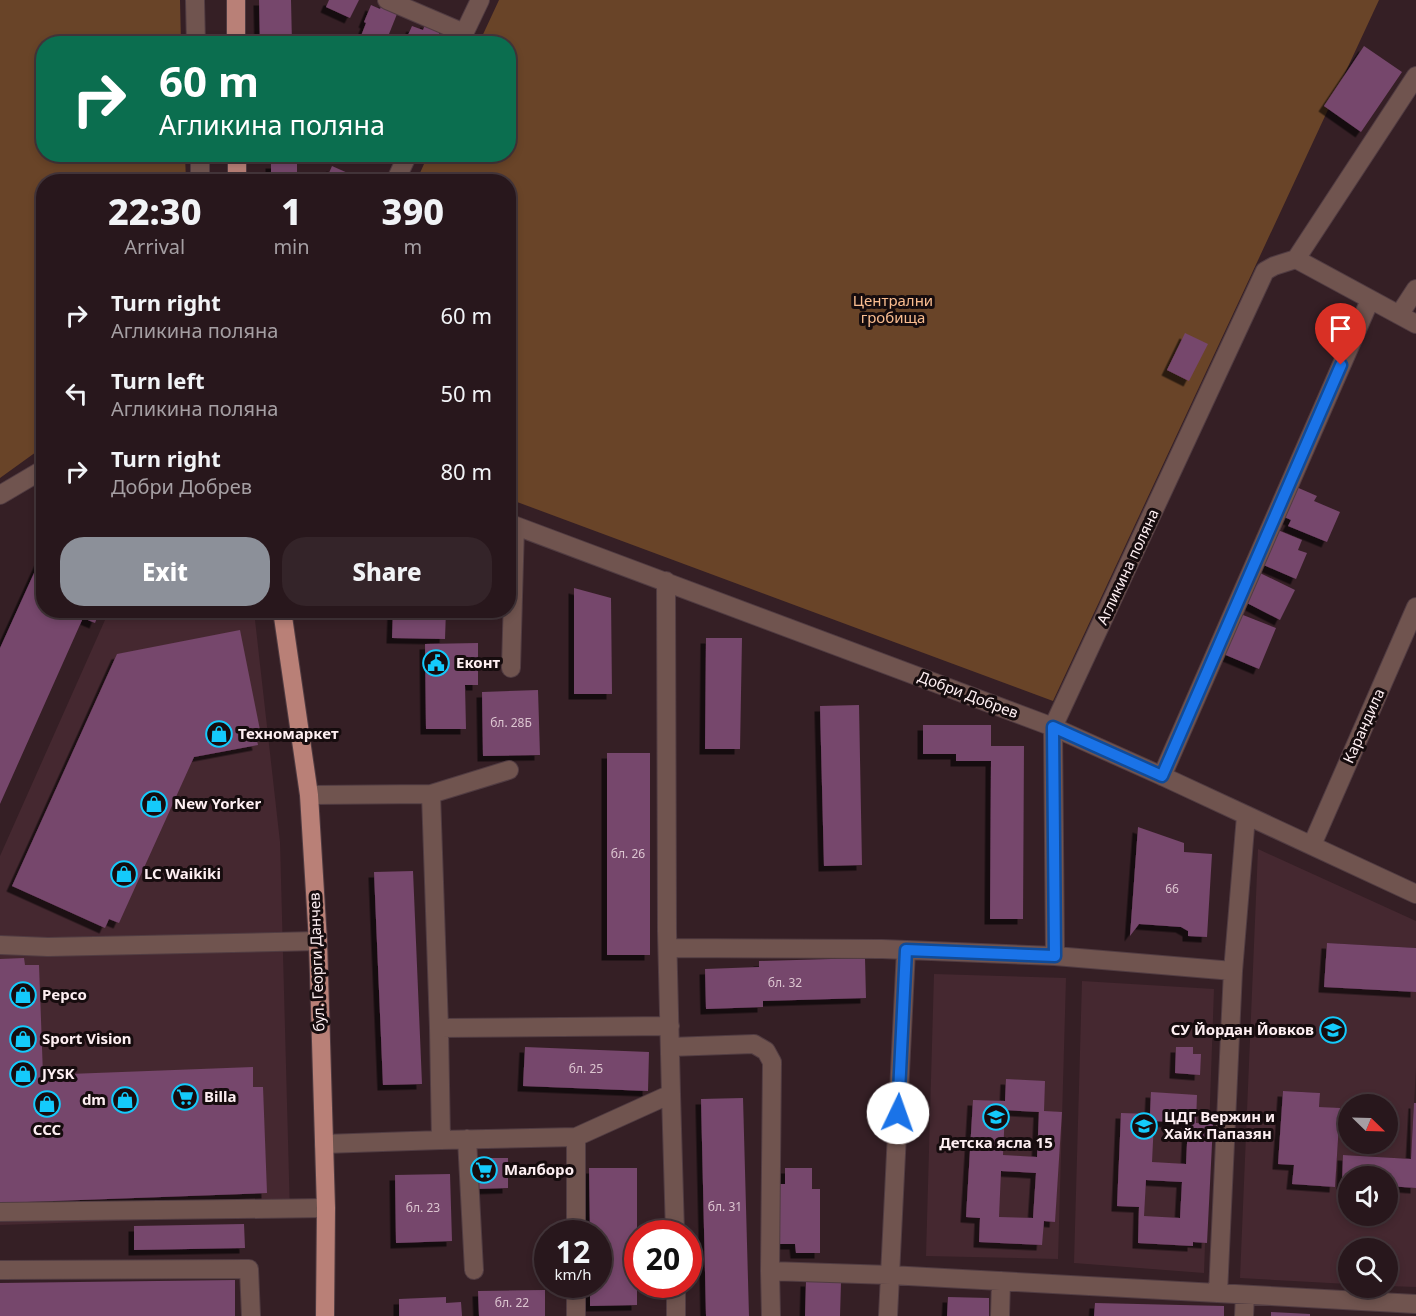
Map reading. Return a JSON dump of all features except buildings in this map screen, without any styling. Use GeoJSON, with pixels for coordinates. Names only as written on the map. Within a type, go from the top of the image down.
{"type":"FeatureCollection","features":[{"type":"Feature","properties":{"kind":"main road"},"geometry":{"type":"LineString","coordinates":[[236,0],[236,36]]}},
{"type":"Feature","properties":{"kind":"main road","name":"бул. Георги Данчев"},"geometry":{"type":"LineString","coordinates":[[283,618],[309,795],[318,941],[326,1208],[325,1316]]}},
{"type":"Feature","properties":{"kind":"street"},"geometry":{"type":"LineString","coordinates":[[195,0],[196,36]]}},
{"type":"Feature","properties":{"kind":"street"},"geometry":{"type":"LineString","coordinates":[[387,0],[458,36]]}},
{"type":"Feature","properties":{"kind":"street"},"geometry":{"type":"LineString","coordinates":[[463,36],[480,0]]}},
{"type":"Feature","properties":{"kind":"street"},"geometry":{"type":"LineString","coordinates":[[1416,76],[1296,259],[1416,324]]}},
{"type":"Feature","properties":{"kind":"street","name":"Агликина поляна"},"geometry":{"type":"LineString","coordinates":[[1055,956],[1053,727],[1265,271],[1296,259]]}},
{"type":"Feature","properties":{"kind":"street"},"geometry":{"type":"LineString","coordinates":[[1399,315],[1416,289]]}},
{"type":"Feature","properties":{"kind":"street"},"geometry":{"type":"LineString","coordinates":[[1162,776],[1370,300]]}},
{"type":"Feature","properties":{"kind":"street"},"geometry":{"type":"LineString","coordinates":[[0,495],[36,474]]}},
{"type":"Feature","properties":{"kind":"street","name":"Добри Добрев"},"geometry":{"type":"LineString","coordinates":[[516,526],[1053,727],[1416,894]]}},
{"type":"Feature","properties":{"kind":"street"},"geometry":{"type":"LineString","coordinates":[[666,582],[668,948],[675,1220]]}},
{"type":"Feature","properties":{"kind":"street","name":"Карандила"},"geometry":{"type":"LineString","coordinates":[[1312,845],[1416,607]]}},
{"type":"Feature","properties":{"kind":"street"},"geometry":{"type":"LineString","coordinates":[[511,618],[511,668]]}},
{"type":"Feature","properties":{"kind":"street"},"geometry":{"type":"LineString","coordinates":[[309,795],[430,794],[509,770]]}},
{"type":"Feature","properties":{"kind":"street"},"geometry":{"type":"LineString","coordinates":[[430,794],[441,1140]]}},
{"type":"Feature","properties":{"kind":"street"},"geometry":{"type":"LineString","coordinates":[[1218,1293],[1233,971],[1246,816]]}},
{"type":"Feature","properties":{"kind":"street"},"geometry":{"type":"LineString","coordinates":[[0,945],[48,947],[318,941]]}},
{"type":"Feature","properties":{"kind":"street"},"geometry":{"type":"LineString","coordinates":[[668,948],[882,949],[1055,956],[1233,971]]}},
{"type":"Feature","properties":{"kind":"street"},"geometry":{"type":"LineString","coordinates":[[888,1316],[906,950]]}},
{"type":"Feature","properties":{"kind":"street"},"geometry":{"type":"LineString","coordinates":[[439,1028],[670,1026]]}},
{"type":"Feature","properties":{"kind":"street"},"geometry":{"type":"LineString","coordinates":[[670,1047],[754,1044],[770,1056],[772,1062],[771,1316]]}},
{"type":"Feature","properties":{"kind":"street"},"geometry":{"type":"LineString","coordinates":[[324,1144],[576,1137],[671,1095]]}},
{"type":"Feature","properties":{"kind":"street"},"geometry":{"type":"LineString","coordinates":[[576,1137],[576,1220]]}},
{"type":"Feature","properties":{"kind":"street"},"geometry":{"type":"LineString","coordinates":[[467,1139],[474,1270]]}},
{"type":"Feature","properties":{"kind":"street"},"geometry":{"type":"LineString","coordinates":[[0,1212],[326,1208]]}},
{"type":"Feature","properties":{"kind":"street"},"geometry":{"type":"LineString","coordinates":[[0,1270],[249,1269],[251,1316]]}},
{"type":"Feature","properties":{"kind":"street"},"geometry":{"type":"LineString","coordinates":[[770,1270],[1218,1293],[1245,1295],[1323,1308],[1416,1304]]}},
{"type":"Feature","properties":{"kind":"street"},"geometry":{"type":"LineString","coordinates":[[1000,1316],[1001,1281]]}},
{"type":"Feature","properties":{"kind":"street"},"geometry":{"type":"LineString","coordinates":[[1244,1316],[1245,1295]]}},
{"type":"Feature","properties":{"kind":"street"},"geometry":{"type":"LineString","coordinates":[[576,1298],[576,1316]]}},
{"type":"Feature","properties":{"kind":"street"},"geometry":{"type":"LineString","coordinates":[[676,1298],[676,1316]]}},
{"type":"Feature","properties":{"kind":"shaded area"},"geometry":{"type":"Polygon","coordinates":[[[106,618],[255,618],[280,842],[290,1215],[0,1225],[0,856],[106,618]]]}},
{"type":"Feature","properties":{"kind":"shaded area","name":"СУ Йордан Йовков"},"geometry":{"type":"Polygon","coordinates":[[[1258,849],[1416,921],[1416,948],[1327,943],[1325,987],[1416,992],[1416,1068],[1411,1159],[1344,1155],[1343,1166],[1338,1166],[1338,1226],[1398,1226],[1398,1187],[1416,1188],[1416,1287],[1398,1286],[1398,1238],[1338,1238],[1338,1283],[1240,1278],[1258,849]]]}},
{"type":"Feature","properties":{"kind":"shaded area","name":"Детска ясла 15"},"geometry":{"type":"Polygon","coordinates":[[[934,974],[1066,978],[1058,1259],[926,1256],[934,974]]]}},
{"type":"Feature","properties":{"kind":"shaded area","name":"ЦДГ Вержин и Хайк Папазян"},"geometry":{"type":"Polygon","coordinates":[[[1082,981],[1214,989],[1204,1273],[1074,1263],[1082,981]]]}},
{"type":"Feature","properties":{"kind":"green space"},"geometry":{"type":"Polygon","coordinates":[[[0,0],[180,0],[181,36],[36,36],[36,162],[185,162],[186,174],[36,174],[36,452],[0,478],[0,0]]]}},
{"type":"Feature","properties":{"kind":"green space","name":"Централни гробища"},"geometry":{"type":"Polygon","coordinates":[[[499,0],[1379,0],[1053,701],[516,502],[516,174],[420,174],[425,162],[516,162],[516,36],[482,36],[499,0]]]}},
{"type":"Feature","properties":{"kind":"place","name":"Еконт"},"geometry":{"type":"Point","coordinates":[436,663]}},
{"type":"Feature","properties":{"kind":"place","name":"Техномаркет"},"geometry":{"type":"Point","coordinates":[219,734]}},
{"type":"Feature","properties":{"kind":"place","name":"New Yorker"},"geometry":{"type":"Point","coordinates":[154,804]}},
{"type":"Feature","properties":{"kind":"place","name":"LC Waikiki"},"geometry":{"type":"Point","coordinates":[124,874]}},
{"type":"Feature","properties":{"kind":"place","name":"Pepco"},"geometry":{"type":"Point","coordinates":[23,995]}},
{"type":"Feature","properties":{"kind":"place","name":"СУ Йордан Йовков"},"geometry":{"type":"Point","coordinates":[1333,1030]}},
{"type":"Feature","properties":{"kind":"place","name":"Sport Vision"},"geometry":{"type":"Point","coordinates":[23,1039]}},
{"type":"Feature","properties":{"kind":"place","name":"JYSK"},"geometry":{"type":"Point","coordinates":[23,1074]}},
{"type":"Feature","properties":{"kind":"place","name":"Billa"},"geometry":{"type":"Point","coordinates":[185,1097]}},
{"type":"Feature","properties":{"kind":"place","name":"dm"},"geometry":{"type":"Point","coordinates":[125,1100]}},
{"type":"Feature","properties":{"kind":"place","name":"CCC"},"geometry":{"type":"Point","coordinates":[47,1104]}},
{"type":"Feature","properties":{"kind":"place","name":"Детска ясла 15"},"geometry":{"type":"Point","coordinates":[996,1117]}},
{"type":"Feature","properties":{"kind":"place","name":"ЦДГ Вержин и Хайк Папазян"},"geometry":{"type":"Point","coordinates":[1144,1126]}},
{"type":"Feature","properties":{"kind":"place","name":"Малборо"},"geometry":{"type":"Point","coordinates":[484,1170]}},
{"type":"Feature","properties":{"kind":"route"},"geometry":{"type":"LineString","coordinates":[[898,1113],[906,950],[1055,956],[1053,727],[1162,776],[1341,365]]}}]}
